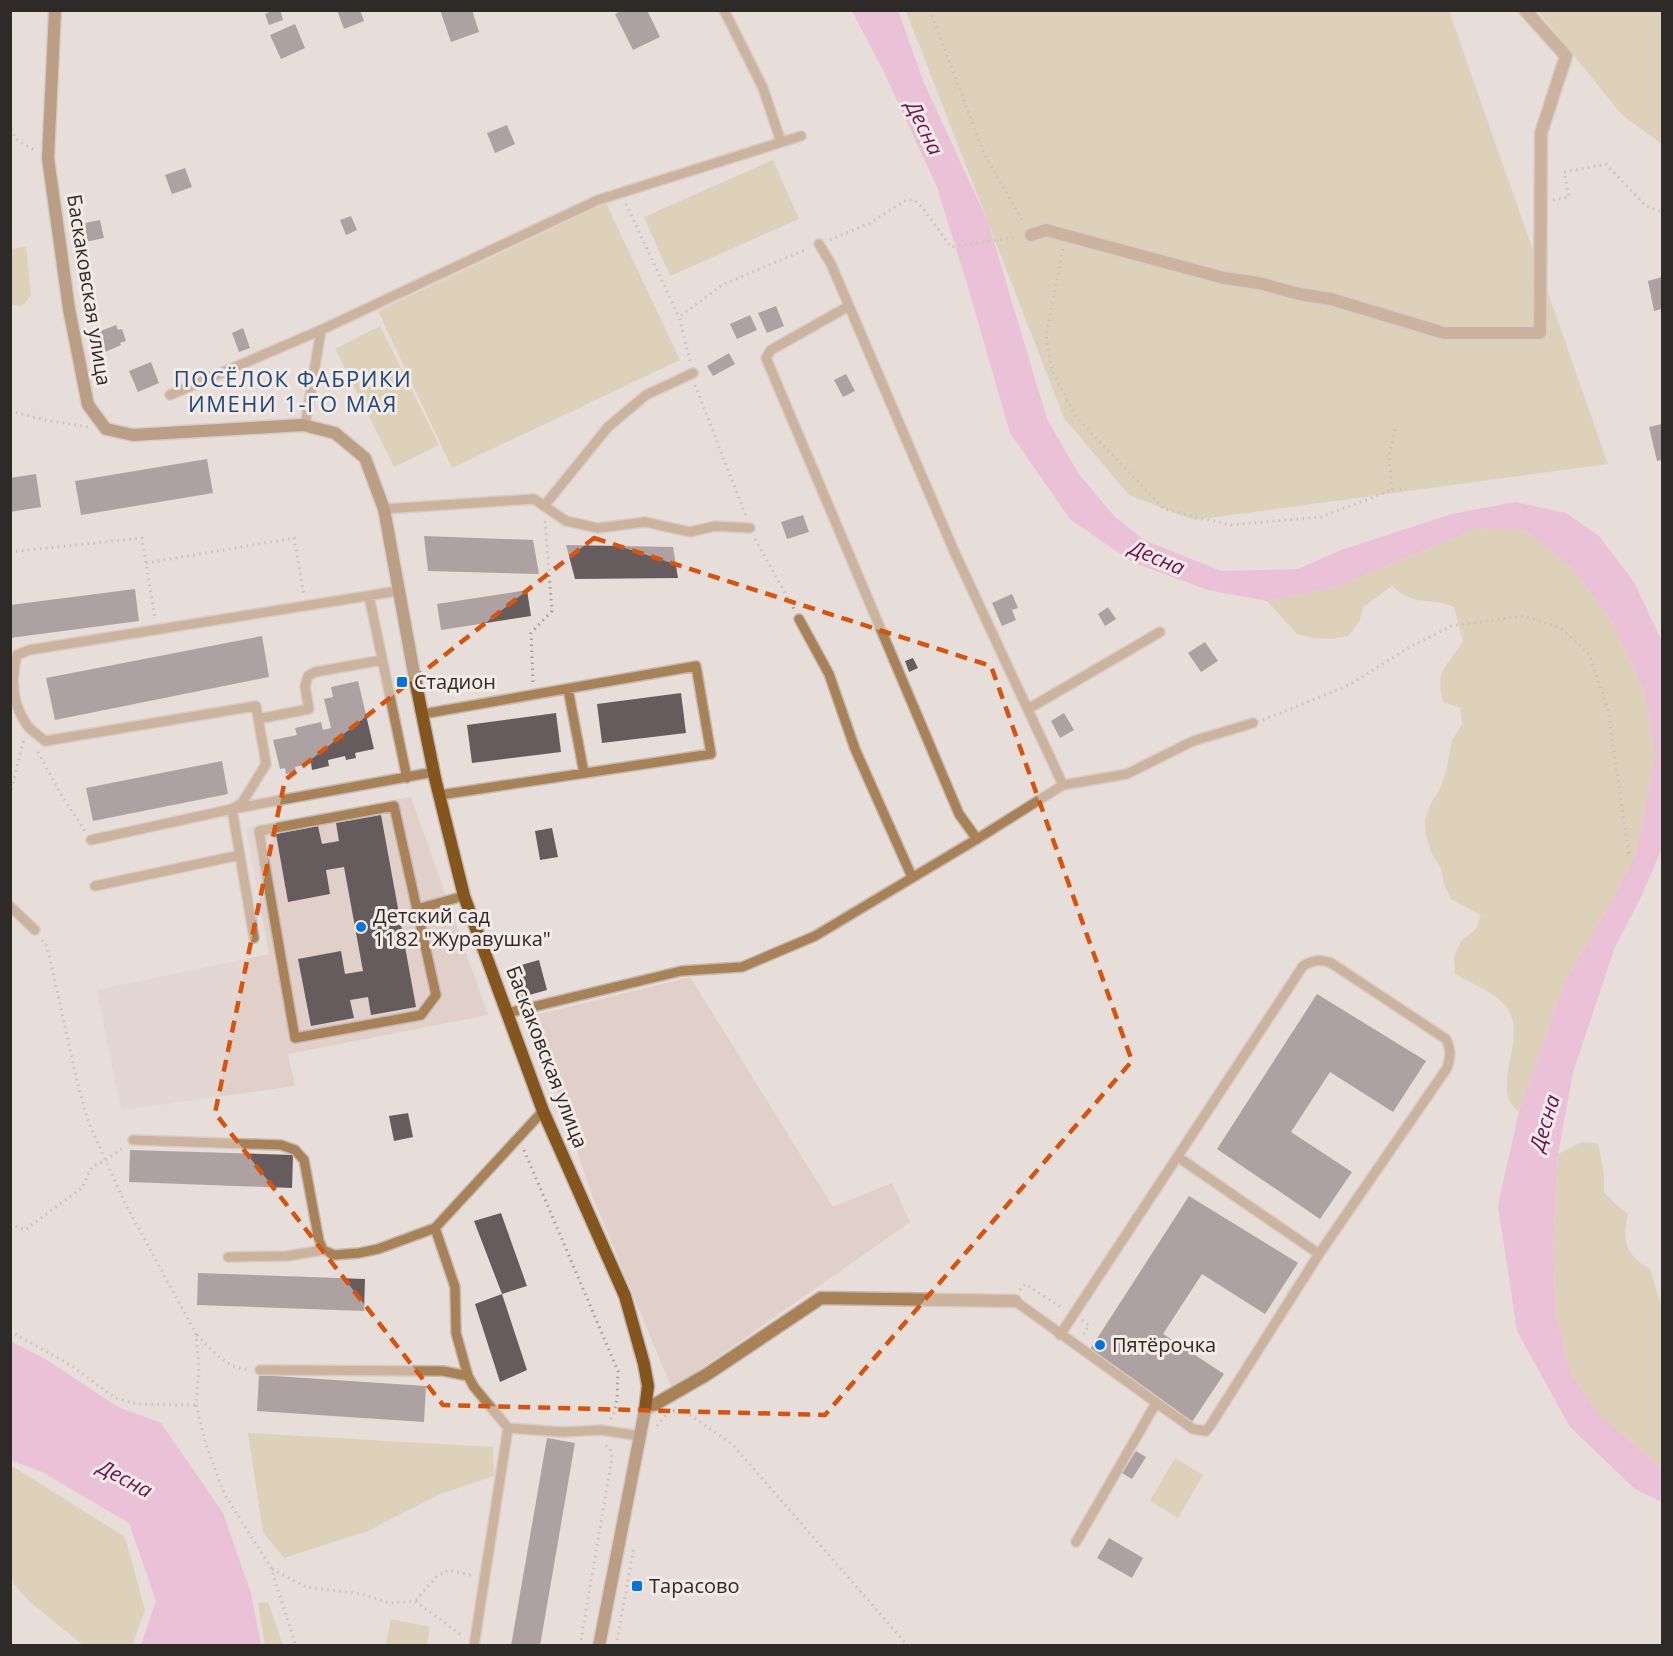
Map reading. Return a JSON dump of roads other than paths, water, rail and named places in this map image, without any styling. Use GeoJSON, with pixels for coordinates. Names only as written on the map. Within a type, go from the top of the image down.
{"type":"FeatureCollection","features":[{"type":"Feature","properties":{"kind":"street","name":"Баскаковская улица"},"geometry":{"type":"LineString","coordinates":[[55,10],[48,158],[69,309],[88,405],[106,429],[133,435],[305,426],[335,433],[365,458],[384,509],[434,772],[464,896],[543,1112],[625,1296],[644,1364],[648,1386],[645,1410],[599,1646]]}},
{"type":"Feature","properties":{"kind":"street"},"geometry":{"type":"LineString","coordinates":[[1031,235],[1046,230],[1224,278],[1259,283],[1299,294],[1330,299],[1444,333],[1540,333],[1542,133],[1566,56],[1525,10]]}},
{"type":"Feature","properties":{"kind":"street"},"geometry":{"type":"LineString","coordinates":[[645,1410],[706,1376],[821,1298],[1013,1296]]}},
{"type":"Feature","properties":{"kind":"lane"},"geometry":{"type":"LineString","coordinates":[[724,10],[764,88],[781,142]]}},
{"type":"Feature","properties":{"kind":"lane"},"geometry":{"type":"LineString","coordinates":[[170,395],[321,330],[598,200],[801,136]]}},
{"type":"Feature","properties":{"kind":"lane"},"geometry":{"type":"LineString","coordinates":[[819,244],[831,264],[954,551],[1063,785]]}},
{"type":"Feature","properties":{"kind":"lane"},"geometry":{"type":"LineString","coordinates":[[849,306],[771,350],[766,358],[959,814],[977,839]]}},
{"type":"Feature","properties":{"kind":"lane"},"geometry":{"type":"LineString","coordinates":[[305,426],[321,330]]}},
{"type":"Feature","properties":{"kind":"lane"},"geometry":{"type":"LineString","coordinates":[[544,506],[608,427],[646,394],[693,373]]}},
{"type":"Feature","properties":{"kind":"lane"},"geometry":{"type":"LineString","coordinates":[[384,509],[534,499],[566,521],[598,528],[645,522],[690,532],[715,526],[750,528]]}},
{"type":"Feature","properties":{"kind":"lane"},"geometry":{"type":"LineString","coordinates":[[232,809],[242,803],[266,764],[256,706],[45,741],[27,726],[14,699],[12,674],[14,655],[28,650],[398,591]]}},
{"type":"Feature","properties":{"kind":"lane"},"geometry":{"type":"LineString","coordinates":[[369,596],[407,777]]}},
{"type":"Feature","properties":{"kind":"lane"},"geometry":{"type":"LineString","coordinates":[[799,619],[829,674],[855,749],[912,877]]}},
{"type":"Feature","properties":{"kind":"lane"},"geometry":{"type":"LineString","coordinates":[[1028,709],[1160,632]]}},
{"type":"Feature","properties":{"kind":"lane"},"geometry":{"type":"LineString","coordinates":[[258,719],[309,709],[305,687],[308,676],[315,672],[382,660]]}},
{"type":"Feature","properties":{"kind":"lane"},"geometry":{"type":"LineString","coordinates":[[423,714],[696,666],[711,754],[440,795]]}},
{"type":"Feature","properties":{"kind":"lane"},"geometry":{"type":"LineString","coordinates":[[568,688],[584,773]]}},
{"type":"Feature","properties":{"kind":"lane"},"geometry":{"type":"LineString","coordinates":[[508,1013],[681,971],[742,967],[814,936],[1063,785],[1127,774],[1192,741],[1253,723]]}},
{"type":"Feature","properties":{"kind":"lane"},"geometry":{"type":"LineString","coordinates":[[91,840],[232,809],[434,772]]}},
{"type":"Feature","properties":{"kind":"lane"},"geometry":{"type":"LineString","coordinates":[[394,806],[417,909],[436,995],[421,1015],[295,1038],[259,831],[394,806]]}},
{"type":"Feature","properties":{"kind":"lane"},"geometry":{"type":"LineString","coordinates":[[232,809],[254,938]]}},
{"type":"Feature","properties":{"kind":"lane"},"geometry":{"type":"LineString","coordinates":[[95,886],[240,855]]}},
{"type":"Feature","properties":{"kind":"lane"},"geometry":{"type":"LineString","coordinates":[[417,909],[464,896]]}},
{"type":"Feature","properties":{"kind":"lane"},"geometry":{"type":"LineString","coordinates":[[10,906],[35,930]]}},
{"type":"Feature","properties":{"kind":"lane"},"geometry":{"type":"LineString","coordinates":[[1013,1296],[1060,1335],[1193,1429],[1206,1431],[1319,1254],[1447,1068],[1451,1056],[1446,1038],[1331,963],[1321,960],[1312,961],[1303,966],[1060,1335]]}},
{"type":"Feature","properties":{"kind":"lane"},"geometry":{"type":"LineString","coordinates":[[228,1257],[287,1256],[323,1250],[334,1255],[359,1253],[378,1249],[435,1228],[543,1112]]}},
{"type":"Feature","properties":{"kind":"lane"},"geometry":{"type":"LineString","coordinates":[[133,1140],[281,1145],[295,1150],[304,1160],[319,1241],[323,1250]]}},
{"type":"Feature","properties":{"kind":"lane"},"geometry":{"type":"LineString","coordinates":[[1178,1157],[1319,1254]]}},
{"type":"Feature","properties":{"kind":"lane"},"geometry":{"type":"LineString","coordinates":[[435,1228],[455,1287],[456,1333],[468,1376],[474,1387],[508,1428],[563,1432],[601,1430],[640,1436]]}},
{"type":"Feature","properties":{"kind":"lane"},"geometry":{"type":"LineString","coordinates":[[260,1370],[443,1371],[468,1376]]}},
{"type":"Feature","properties":{"kind":"lane"},"geometry":{"type":"LineString","coordinates":[[1076,1542],[1156,1402]]}},
{"type":"Feature","properties":{"kind":"lane"},"geometry":{"type":"LineString","coordinates":[[474,1645],[508,1428]]}},
{"type":"Feature","properties":{"kind":"water","name":"Десна"},"geometry":{"type":"Polygon","coordinates":[[[898,10],[924,83],[988,222],[1047,419],[1078,473],[1115,517],[1144,540],[1221,571],[1298,569],[1341,550],[1452,514],[1515,502],[1566,513],[1599,536],[1634,582],[1662,642],[1662,848],[1641,897],[1615,947],[1573,1072],[1558,1154],[1553,1246],[1556,1314],[1571,1374],[1597,1412],[1662,1469],[1662,1502],[1635,1489],[1570,1427],[1517,1331],[1498,1205],[1519,1112],[1563,985],[1636,853],[1655,755],[1644,691],[1611,620],[1572,568],[1525,530],[1477,528],[1336,587],[1267,601],[1208,590],[1132,562],[1070,519],[1010,433],[937,187],[883,70],[852,11],[898,10]]]}},
{"type":"Feature","properties":{"kind":"water","name":"Десна"},"geometry":{"type":"Polygon","coordinates":[[[10,1341],[47,1360],[118,1407],[161,1423],[223,1513],[251,1593],[261,1645],[141,1645],[156,1601],[129,1523],[42,1472],[11,1460],[10,1341]]]}},
{"type":"Feature","properties":{"kind":"place","name":"Стадион"},"geometry":{"type":"Point","coordinates":[402,682]}},
{"type":"Feature","properties":{"kind":"place","name":"Детский сад 1182 \"Журавушка\""},"geometry":{"type":"Point","coordinates":[361,927]}},
{"type":"Feature","properties":{"kind":"place","name":"Пятёрочка"},"geometry":{"type":"Point","coordinates":[1100,1345]}},
{"type":"Feature","properties":{"kind":"place","name":"Тарасово"},"geometry":{"type":"Point","coordinates":[637,1586]}},
{"type":"Feature","properties":{"kind":"district","name":"ПОСЁЛОК ФАБРИКИ ИМЕНИ 1-ГО МАЯ"},"geometry":{"type":"Point","coordinates":[293,392]}}]}
